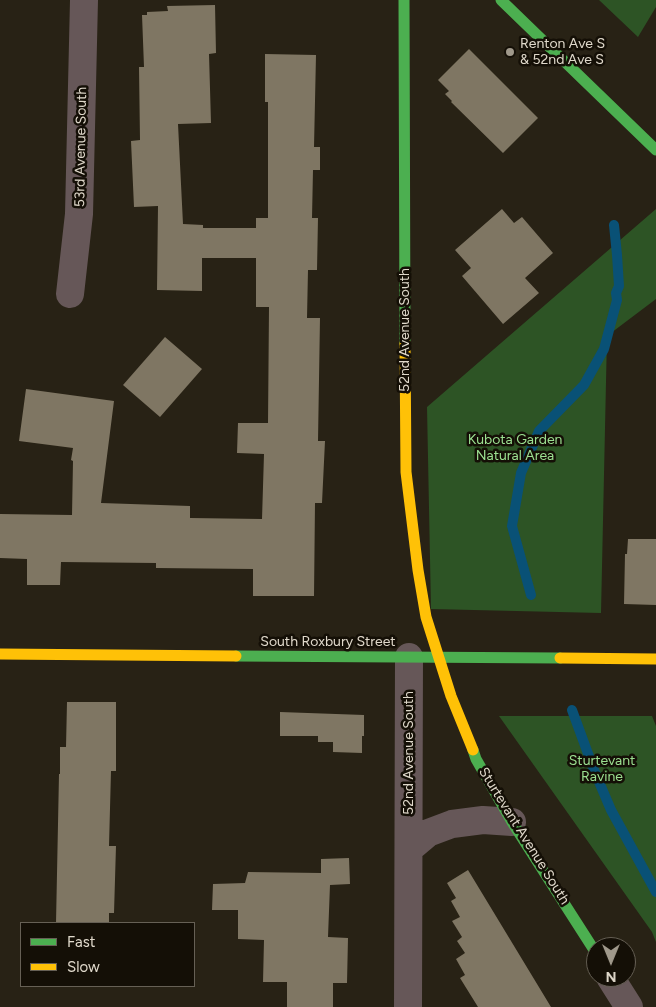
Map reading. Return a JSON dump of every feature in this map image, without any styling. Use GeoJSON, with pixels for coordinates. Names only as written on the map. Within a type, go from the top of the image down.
{"type":"FeatureCollection","features":[{"type":"Feature","properties":{"kind":"street","name":"53rd Avenue South"},"geometry":{"type":"LineString","coordinates":[[70,294],[79,214],[84,0]]}},
{"type":"Feature","properties":{"kind":"street","name":"52nd Avenue South"},"geometry":{"type":"LineString","coordinates":[[404,0],[406,472],[418,570],[426,617],[439,658]]}},
{"type":"Feature","properties":{"kind":"street"},"geometry":{"type":"LineString","coordinates":[[501,0],[656,150]]}},
{"type":"Feature","properties":{"kind":"street","name":"South Roxbury Street"},"geometry":{"type":"LineString","coordinates":[[0,654],[656,659]]}},
{"type":"Feature","properties":{"kind":"street","name":"52nd Avenue South"},"geometry":{"type":"LineString","coordinates":[[408,1007],[409,657]]}},
{"type":"Feature","properties":{"kind":"street","name":"Sturtevant Avenue South"},"geometry":{"type":"LineString","coordinates":[[439,658],[451,696],[476,759],[512,822],[586,937]]}},
{"type":"Feature","properties":{"kind":"street"},"geometry":{"type":"LineString","coordinates":[[409,849],[428,833],[452,824],[484,820],[512,822]]}},
{"type":"Feature","properties":{"kind":"street"},"geometry":{"type":"LineString","coordinates":[[616,987],[629,1007]]}},
{"type":"Feature","properties":{"kind":"green space"},"geometry":{"type":"Polygon","coordinates":[[[599,0],[656,0],[656,7],[638,37],[599,0]]]}},
{"type":"Feature","properties":{"kind":"green space","name":"Kubota Garden Natural Area"},"geometry":{"type":"Polygon","coordinates":[[[656,209],[656,299],[607,336],[601,613],[431,609],[427,407],[656,209]]]}},
{"type":"Feature","properties":{"kind":"green space","name":"Sturtevant Ravine"},"geometry":{"type":"Polygon","coordinates":[[[499,716],[652,716],[656,726],[656,942],[652,932],[499,716]]]}},
{"type":"Feature","properties":{"kind":"building"},"geometry":{"type":"Polygon","coordinates":[[[215,5],[216,53],[209,54],[211,123],[178,124],[183,224],[203,225],[203,228],[256,228],[256,218],[268,218],[268,102],[265,102],[265,54],[316,55],[314,147],[320,147],[320,170],[313,170],[312,218],[318,218],[317,270],[308,270],[307,318],[320,318],[318,441],[325,441],[322,503],[315,503],[314,596],[253,596],[253,569],[156,568],[156,563],[61,562],[60,585],[27,585],[27,559],[0,558],[0,514],[72,515],[73,461],[71,460],[73,448],[19,441],[26,389],[114,401],[101,503],[190,506],[190,518],[262,519],[264,454],[237,453],[238,423],[268,423],[269,307],[256,307],[256,258],[202,258],[202,291],[157,290],[158,206],[134,207],[131,141],[140,140],[139,67],[144,67],[142,15],[147,15],[147,12],[168,11],[167,6],[215,5]]]}},
{"type":"Feature","properties":{"kind":"building"},"geometry":{"type":"Polygon","coordinates":[[[469,49],[538,118],[503,153],[451,102],[445,94],[449,91],[438,80],[469,49]]]}},
{"type":"Feature","properties":{"kind":"building"},"geometry":{"type":"Polygon","coordinates":[[[502,209],[514,223],[522,217],[553,253],[525,278],[539,293],[503,324],[462,276],[471,268],[455,250],[502,209]]]}},
{"type":"Feature","properties":{"kind":"building"},"geometry":{"type":"Polygon","coordinates":[[[165,337],[202,369],[160,417],[123,385],[165,337]]]}},
{"type":"Feature","properties":{"kind":"building"},"geometry":{"type":"Polygon","coordinates":[[[628,539],[656,539],[656,605],[624,604],[625,554],[627,554],[628,539]]]}},
{"type":"Feature","properties":{"kind":"building"},"geometry":{"type":"Polygon","coordinates":[[[67,702],[116,702],[116,771],[111,771],[109,846],[116,846],[114,913],[109,913],[109,922],[56,922],[60,747],[66,747],[67,702]]]}},
{"type":"Feature","properties":{"kind":"building"},"geometry":{"type":"Polygon","coordinates":[[[280,712],[364,715],[362,753],[333,752],[333,742],[318,742],[318,736],[280,736],[280,712]]]}},
{"type":"Feature","properties":{"kind":"building"},"geometry":{"type":"Polygon","coordinates":[[[349,858],[350,884],[330,885],[328,937],[348,938],[347,983],[333,983],[333,1007],[287,1007],[287,982],[263,982],[264,940],[238,939],[238,910],[212,910],[213,884],[245,883],[248,872],[321,873],[321,859],[349,858]]]}},
{"type":"Feature","properties":{"kind":"building"},"geometry":{"type":"Polygon","coordinates":[[[468,870],[551,1007],[478,1007],[460,978],[465,975],[456,959],[465,953],[457,941],[462,937],[452,921],[460,917],[451,901],[456,898],[447,883],[468,870]]]}},
{"type":"Feature","properties":{"kind":"waterway"},"geometry":{"type":"LineString","coordinates":[[531,595],[512,526],[521,473],[539,431],[584,385],[604,349],[619,286],[614,225]]}},
{"type":"Feature","properties":{"kind":"waterway"},"geometry":{"type":"LineString","coordinates":[[572,710],[611,810],[656,892]]}},
{"type":"Feature","properties":{"kind":"traffic: fast"},"geometry":{"type":"LineString","coordinates":[[404,0],[405,343]]}},
{"type":"Feature","properties":{"kind":"traffic: fast"},"geometry":{"type":"LineString","coordinates":[[501,0],[656,150]]}},
{"type":"Feature","properties":{"kind":"traffic: fast"},"geometry":{"type":"LineString","coordinates":[[236,656],[560,658]]}},
{"type":"Feature","properties":{"kind":"traffic: fast"},"geometry":{"type":"LineString","coordinates":[[473,750],[476,759],[512,822],[586,937]]}},
{"type":"Feature","properties":{"kind":"traffic: slow"},"geometry":{"type":"LineString","coordinates":[[405,343],[406,472],[418,570],[426,617],[451,696],[473,750]]}},
{"type":"Feature","properties":{"kind":"traffic: slow"},"geometry":{"type":"LineString","coordinates":[[0,654],[236,656]]}},
{"type":"Feature","properties":{"kind":"traffic: slow"},"geometry":{"type":"LineString","coordinates":[[560,658],[656,659]]}},
{"type":"Feature","properties":{"kind":"place","name":"Renton Ave S & 52nd Ave S"},"geometry":{"type":"Point","coordinates":[510,52]}}]}
